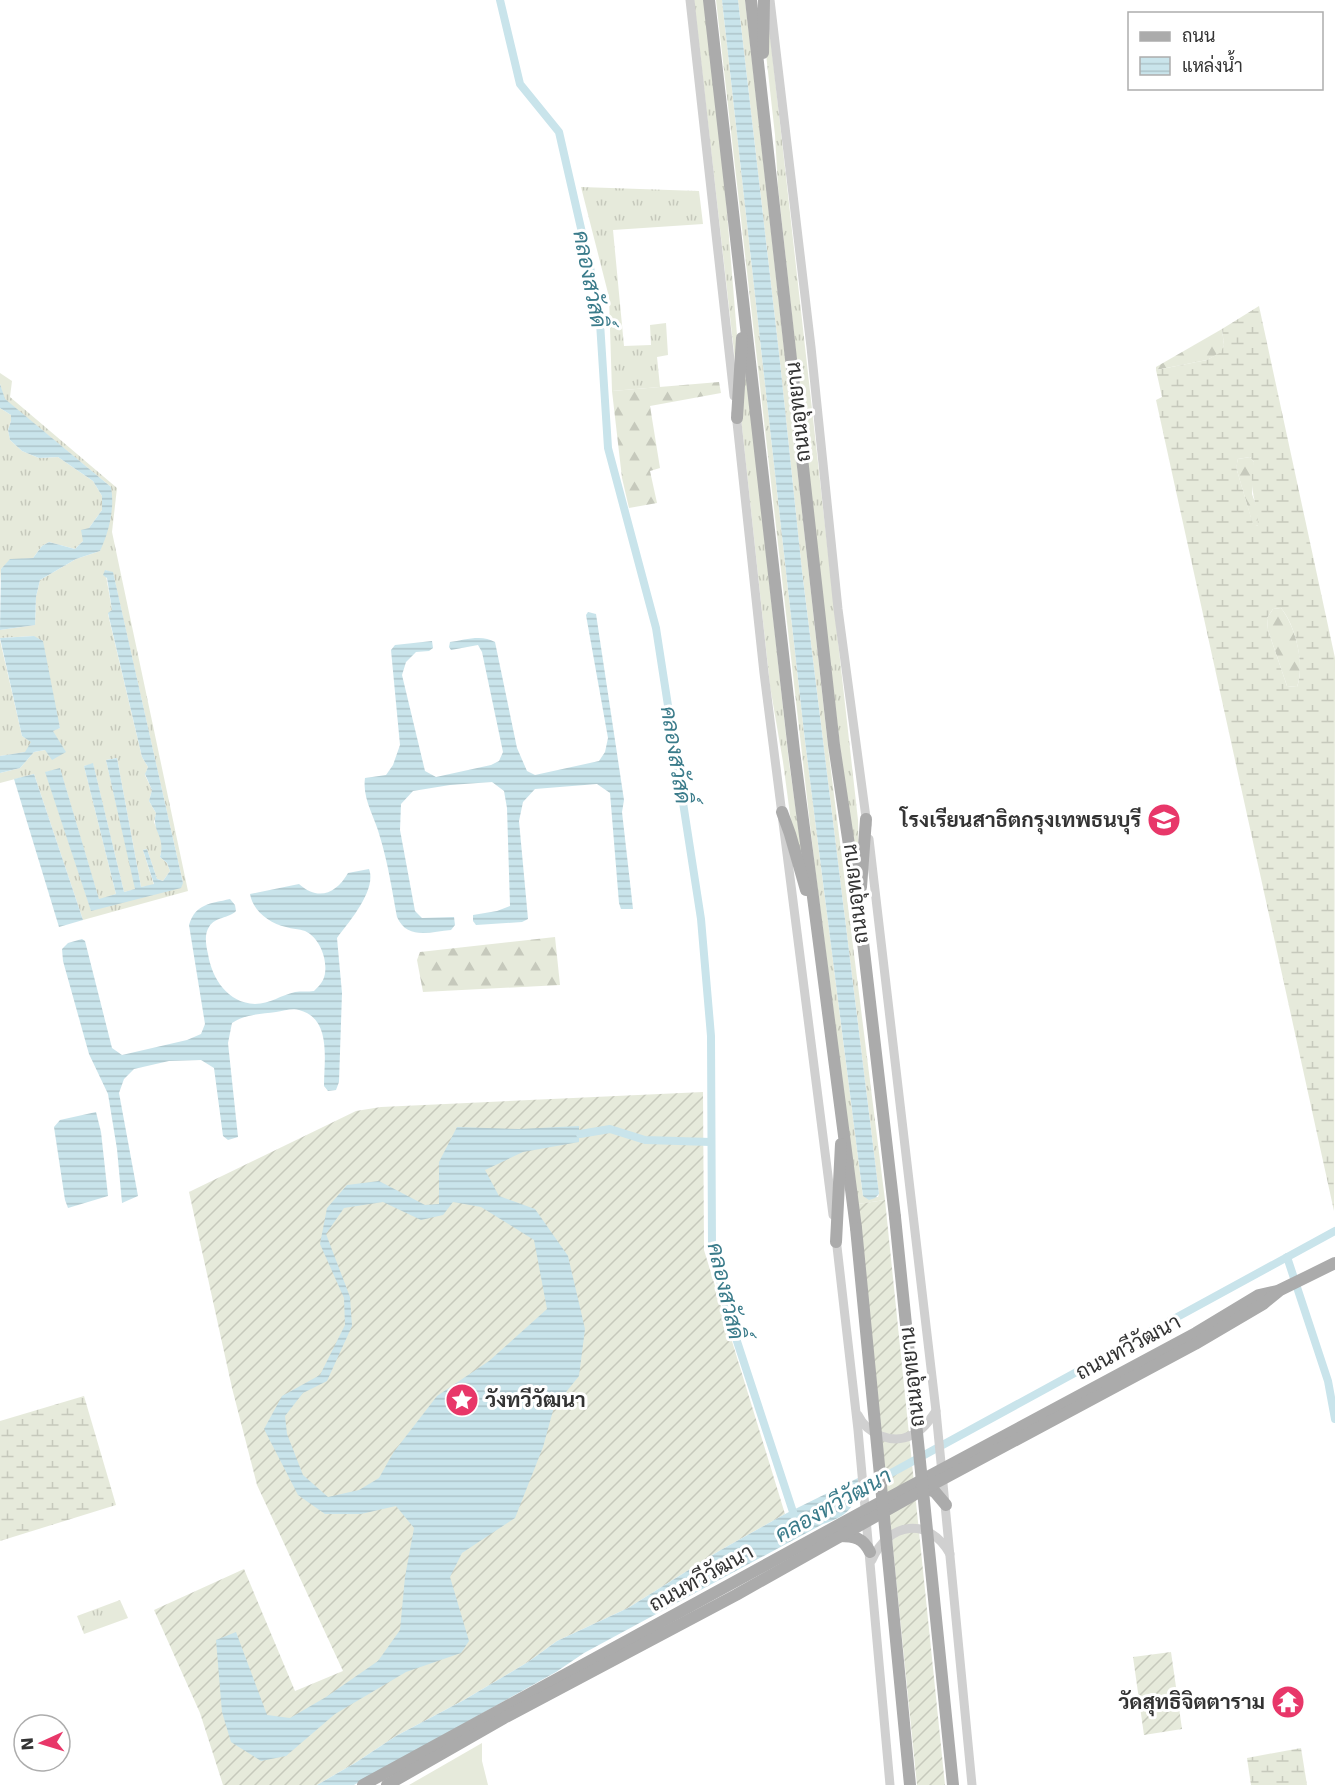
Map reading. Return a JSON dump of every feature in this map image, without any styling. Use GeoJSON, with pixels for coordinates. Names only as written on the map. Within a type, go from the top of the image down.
{"type":"FeatureCollection","features":[{"type":"Feature","properties":{"kind":"main road","name":"ถนนอุทยาน"},"geometry":{"type":"LineString","coordinates":[[710,0],[814,911],[856,1228],[910,1785]]}},
{"type":"Feature","properties":{"kind":"main road","name":"ถนนอุทยาน"},"geometry":{"type":"LineString","coordinates":[[751,0],[834,745],[861,925],[895,1216],[953,1785]]}},
{"type":"Feature","properties":{"kind":"main road"},"geometry":{"type":"LineString","coordinates":[[760,76],[764,48],[764,0]]}},
{"type":"Feature","properties":{"kind":"main road"},"geometry":{"type":"LineString","coordinates":[[737,418],[744,304]]}},
{"type":"Feature","properties":{"kind":"main road"},"geometry":{"type":"LineString","coordinates":[[782,812],[802,881],[814,911]]}},
{"type":"Feature","properties":{"kind":"main road"},"geometry":{"type":"LineString","coordinates":[[861,925],[866,819]]}},
{"type":"Feature","properties":{"kind":"main road"},"geometry":{"type":"LineString","coordinates":[[836,1242],[842,1109]]}},
{"type":"Feature","properties":{"kind":"main road","name":"ถนนทวีวัฒนา"},"geometry":{"type":"LineString","coordinates":[[733,1590],[866,1512],[942,1471],[1195,1344],[1263,1304],[1280,1290],[1335,1263]]}},
{"type":"Feature","properties":{"kind":"main road","name":"ถนนทวีวัฒนา"},"geometry":{"type":"LineString","coordinates":[[363,1785],[404,1768],[733,1590],[839,1536],[866,1512],[926,1488],[942,1471]]}},
{"type":"Feature","properties":{"kind":"main road"},"geometry":{"type":"LineString","coordinates":[[926,1488],[935,1491],[946,1505]]}},
{"type":"Feature","properties":{"kind":"main road"},"geometry":{"type":"LineString","coordinates":[[839,1536],[856,1537],[862,1540],[870,1557]]}},
{"type":"Feature","properties":{"kind":"main road","name":"ถนนทวีวัฒนา"},"geometry":{"type":"LineString","coordinates":[[387,1785],[404,1768]]}},
{"type":"Feature","properties":{"kind":"street"},"geometry":{"type":"LineString","coordinates":[[690,0],[764,673],[856,1410],[890,1785]]}},
{"type":"Feature","properties":{"kind":"street","name":"ถนนอุทยาน"},"geometry":{"type":"LineString","coordinates":[[770,0],[811,347],[838,609],[866,819],[936,1411],[972,1785]]}},
{"type":"Feature","properties":{"kind":"street"},"geometry":{"type":"LineString","coordinates":[[856,1410],[860,1420],[871,1431],[885,1438],[901,1439],[923,1428],[936,1411]]}},
{"type":"Feature","properties":{"kind":"street"},"geometry":{"type":"LineString","coordinates":[[870,1557],[884,1540],[904,1529],[915,1528],[936,1536],[946,1546],[951,1556]]}},
{"type":"Feature","properties":{"kind":"green space"},"geometry":{"type":"Polygon","coordinates":[[[694,0],[705,0],[726,200],[737,335],[736,369],[694,0]]]}},
{"type":"Feature","properties":{"kind":"green space"},"geometry":{"type":"Polygon","coordinates":[[[716,0],[722,0],[805,741],[863,1196],[878,1197],[802,571],[738,0],[745,0],[829,755],[885,1200],[858,1204],[815,868],[716,0]]]}},
{"type":"Feature","properties":{"kind":"green space"},"geometry":{"type":"Polygon","coordinates":[[[769,25],[858,820],[859,869],[855,869],[825,622],[778,187],[766,54],[769,25]]]}},
{"type":"Feature","properties":{"kind":"green space"},"geometry":{"type":"Polygon","coordinates":[[[581,187],[699,191],[703,224],[613,230],[624,346],[651,345],[650,325],[666,323],[668,355],[657,357],[660,387],[612,391],[609,297],[581,187]]]}},
{"type":"Feature","properties":{"kind":"green space"},"geometry":{"type":"Polygon","coordinates":[[[1259,306],[1335,658],[1334,1211],[1156,400],[1162,397],[1156,370],[1207,360],[1221,352],[1224,345],[1222,329],[1259,306]],[[1250,457],[1238,459],[1236,467],[1253,524],[1258,526],[1252,486],[1254,462],[1250,457]],[[1281,608],[1273,609],[1267,618],[1268,630],[1287,686],[1297,687],[1300,668],[1298,646],[1291,625],[1281,608]]]}},
{"type":"Feature","properties":{"kind":"green space"},"geometry":{"type":"Polygon","coordinates":[[[1222,329],[1224,345],[1222,352],[1207,360],[1156,370],[1156,367],[1222,329]]]}},
{"type":"Feature","properties":{"kind":"green space"},"geometry":{"type":"Polygon","coordinates":[[[746,370],[789,762],[802,853],[793,837],[770,686],[741,418],[746,370]]]}},
{"type":"Feature","properties":{"kind":"green space"},"geometry":{"type":"Polygon","coordinates":[[[0,373],[12,381],[10,397],[117,488],[112,532],[188,891],[83,920],[34,774],[0,783],[0,773],[20,768],[34,752],[45,750],[53,730],[60,728],[34,636],[0,638],[0,630],[35,625],[36,597],[40,580],[76,559],[100,551],[111,487],[4,399],[0,373]],[[105,570],[112,610],[108,614],[142,757],[148,767],[145,775],[152,790],[149,801],[156,813],[154,822],[163,844],[160,857],[167,863],[170,871],[163,881],[157,879],[147,849],[143,850],[154,885],[141,887],[117,758],[106,760],[136,889],[124,892],[93,764],[84,766],[116,894],[99,900],[60,769],[46,772],[91,910],[183,883],[113,573],[105,570]]]}},
{"type":"Feature","properties":{"kind":"green space"},"geometry":{"type":"Polygon","coordinates":[[[719,382],[721,393],[650,406],[660,468],[650,471],[657,503],[629,508],[622,478],[612,391],[719,382]]]}},
{"type":"Feature","properties":{"kind":"green space"},"geometry":{"type":"Polygon","coordinates":[[[0,408],[11,415],[8,430],[10,440],[22,451],[39,458],[58,457],[93,481],[102,496],[102,510],[83,541],[75,549],[49,542],[42,546],[33,558],[10,560],[1,569],[0,583],[0,408]]]}},
{"type":"Feature","properties":{"kind":"green space"},"geometry":{"type":"Polygon","coordinates":[[[1250,457],[1254,462],[1252,494],[1257,508],[1259,526],[1253,525],[1236,467],[1238,459],[1250,457]]]}},
{"type":"Feature","properties":{"kind":"green space"},"geometry":{"type":"Polygon","coordinates":[[[1281,608],[1291,625],[1298,646],[1300,668],[1297,687],[1287,686],[1268,630],[1267,618],[1273,609],[1281,608]]]}},
{"type":"Feature","properties":{"kind":"green space"},"geometry":{"type":"Polygon","coordinates":[[[0,640],[22,736],[32,742],[26,752],[0,756],[0,640]]]}},
{"type":"Feature","properties":{"kind":"green space"},"geometry":{"type":"Polygon","coordinates":[[[555,937],[560,985],[423,992],[417,960],[420,952],[555,937]]]}},
{"type":"Feature","properties":{"kind":"green space","name":"วังทวีวัฒนา"},"geometry":{"type":"Polygon","coordinates":[[[703,1092],[704,1250],[785,1514],[719,1551],[628,1608],[557,1641],[528,1662],[464,1700],[396,1736],[317,1785],[223,1785],[200,1713],[154,1610],[244,1569],[295,1691],[343,1671],[257,1485],[232,1388],[189,1192],[356,1111],[381,1107],[703,1092]]]}},
{"type":"Feature","properties":{"kind":"green space"},"geometry":{"type":"Polygon","coordinates":[[[885,1200],[945,1785],[917,1785],[858,1204],[885,1200]]]}},
{"type":"Feature","properties":{"kind":"green space"},"geometry":{"type":"Polygon","coordinates":[[[84,1396],[116,1505],[0,1541],[0,1421],[84,1396]]]}},
{"type":"Feature","properties":{"kind":"green space"},"geometry":{"type":"Polygon","coordinates":[[[120,1600],[128,1618],[84,1634],[77,1616],[120,1600]]]}},
{"type":"Feature","properties":{"kind":"green space"},"geometry":{"type":"Polygon","coordinates":[[[1171,1652],[1182,1729],[1144,1735],[1133,1657],[1171,1652]]]}},
{"type":"Feature","properties":{"kind":"green space"},"geometry":{"type":"Polygon","coordinates":[[[482,1743],[482,1761],[488,1785],[409,1785],[482,1743]]]}},
{"type":"Feature","properties":{"kind":"green space"},"geometry":{"type":"Polygon","coordinates":[[[1301,1748],[1307,1785],[1251,1785],[1247,1758],[1301,1748]]]}},
{"type":"Feature","properties":{"kind":"water"},"geometry":{"type":"Polygon","coordinates":[[[722,0],[738,0],[802,571],[879,1194],[869,1200],[863,1196],[805,741],[722,0]]]}},
{"type":"Feature","properties":{"kind":"water"},"geometry":{"type":"Polygon","coordinates":[[[0,384],[5,399],[111,487],[112,511],[100,551],[76,559],[40,580],[36,597],[35,625],[0,630],[1,569],[10,559],[33,558],[42,546],[49,542],[75,549],[83,541],[81,530],[89,528],[102,510],[102,496],[93,481],[58,457],[39,458],[22,451],[10,440],[8,430],[11,415],[0,408],[0,384]]]}},
{"type":"Feature","properties":{"kind":"water"},"geometry":{"type":"Polygon","coordinates":[[[105,570],[113,572],[183,883],[181,888],[91,911],[45,772],[60,768],[99,899],[116,894],[84,766],[93,763],[124,892],[135,889],[106,760],[117,758],[141,887],[154,884],[143,850],[147,849],[157,879],[163,881],[170,871],[167,863],[160,857],[161,844],[155,825],[156,813],[149,801],[152,790],[145,774],[148,767],[142,757],[108,613],[112,610],[107,578],[103,575],[105,570]]]}},
{"type":"Feature","properties":{"kind":"water"},"geometry":{"type":"Polygon","coordinates":[[[588,612],[596,614],[624,800],[622,812],[633,909],[621,909],[619,903],[610,793],[597,784],[535,789],[523,802],[519,821],[528,919],[522,922],[476,925],[473,915],[510,906],[507,808],[504,791],[492,782],[450,785],[413,791],[401,804],[400,830],[415,911],[422,918],[454,917],[455,925],[451,930],[427,933],[407,929],[397,917],[385,857],[365,793],[365,778],[386,775],[393,765],[400,745],[391,650],[395,645],[432,641],[433,648],[429,651],[416,652],[406,662],[402,675],[425,771],[436,777],[491,765],[499,761],[503,752],[482,652],[478,645],[451,650],[449,647],[450,642],[473,638],[484,638],[495,642],[517,748],[527,771],[535,775],[599,761],[605,752],[608,738],[586,615],[588,612]]]}},
{"type":"Feature","properties":{"kind":"water"},"geometry":{"type":"Polygon","coordinates":[[[34,636],[43,641],[60,728],[53,731],[66,752],[52,760],[45,750],[34,752],[20,768],[0,773],[0,756],[25,752],[31,742],[22,736],[0,638],[34,636]]]}},
{"type":"Feature","properties":{"kind":"water"},"geometry":{"type":"Polygon","coordinates":[[[34,774],[83,920],[59,927],[14,779],[34,774]]]}},
{"type":"Feature","properties":{"kind":"water"},"geometry":{"type":"Polygon","coordinates":[[[369,869],[369,886],[366,896],[337,938],[342,993],[339,1082],[336,1090],[328,1091],[324,1086],[324,1041],[317,1022],[310,1014],[297,1009],[253,1015],[232,1023],[228,1043],[238,1137],[228,1140],[223,1136],[214,1068],[201,1060],[169,1061],[134,1069],[124,1079],[119,1093],[138,1196],[122,1203],[117,1149],[108,1094],[89,1054],[63,961],[62,949],[68,943],[82,939],[85,941],[112,1048],[122,1055],[187,1040],[201,1034],[205,1024],[189,925],[200,908],[230,899],[235,905],[236,911],[212,923],[207,930],[206,944],[210,963],[218,981],[229,994],[245,1003],[266,1003],[295,992],[314,991],[323,980],[325,960],[320,946],[311,934],[288,928],[268,919],[258,911],[250,894],[299,884],[313,892],[326,893],[338,886],[348,873],[369,869]]]}},
{"type":"Feature","properties":{"kind":"water"},"geometry":{"type":"Polygon","coordinates":[[[96,1112],[101,1132],[108,1196],[68,1208],[54,1127],[60,1120],[96,1112]]]}},
{"type":"Feature","properties":{"kind":"water"},"geometry":{"type":"Polygon","coordinates":[[[579,1126],[579,1142],[523,1152],[485,1170],[499,1196],[535,1209],[568,1256],[585,1329],[579,1376],[554,1407],[543,1447],[515,1518],[462,1553],[450,1577],[469,1641],[461,1653],[406,1672],[335,1714],[286,1756],[261,1761],[231,1742],[222,1712],[216,1640],[236,1632],[267,1715],[290,1718],[326,1697],[378,1661],[400,1630],[405,1577],[414,1528],[396,1506],[361,1514],[325,1514],[298,1495],[264,1429],[282,1396],[320,1375],[345,1325],[344,1298],[320,1244],[327,1208],[347,1185],[379,1181],[425,1205],[439,1204],[439,1162],[457,1127],[519,1129],[579,1126]],[[383,1202],[344,1208],[326,1234],[350,1297],[352,1326],[327,1381],[303,1393],[285,1416],[287,1434],[303,1475],[328,1497],[359,1490],[379,1478],[393,1453],[437,1396],[489,1361],[547,1309],[534,1240],[481,1207],[453,1202],[443,1215],[421,1220],[383,1202]]]}},
{"type":"Feature","properties":{"kind":"water"},"geometry":{"type":"Polygon","coordinates":[[[858,1478],[854,1502],[846,1513],[832,1521],[584,1653],[556,1672],[354,1785],[317,1785],[396,1736],[464,1700],[528,1662],[557,1641],[628,1608],[719,1551],[785,1514],[858,1478]]]}},
{"type":"Feature","properties":{"kind":"waterway","name":"คลองสวัสดิ์"},"geometry":{"type":"LineString","coordinates":[[500,0],[520,84],[559,132],[599,307],[608,448],[656,628],[701,919],[711,1036],[712,1249],[730,1320],[795,1518]]}},
{"type":"Feature","properties":{"kind":"waterway"},"geometry":{"type":"LineString","coordinates":[[580,1134],[610,1129],[645,1140],[711,1142]]}},
{"type":"Feature","properties":{"kind":"waterway","name":"คลองทวีวัฒนา"},"geometry":{"type":"LineString","coordinates":[[849,1496],[1335,1231]]}},
{"type":"Feature","properties":{"kind":"waterway"},"geometry":{"type":"LineString","coordinates":[[1287,1257],[1328,1381],[1335,1419]]}},
{"type":"Feature","properties":{"kind":"place","name":"โรงเรียนสาธิตกรุงเทพธนบุรี"},"geometry":{"type":"Point","coordinates":[1164,820]}},
{"type":"Feature","properties":{"kind":"place","name":"วังทวีวัฒนา"},"geometry":{"type":"Point","coordinates":[462,1400]}},
{"type":"Feature","properties":{"kind":"place","name":"วัดสุทธิจิตตาราม"},"geometry":{"type":"Point","coordinates":[1288,1702]}}]}
